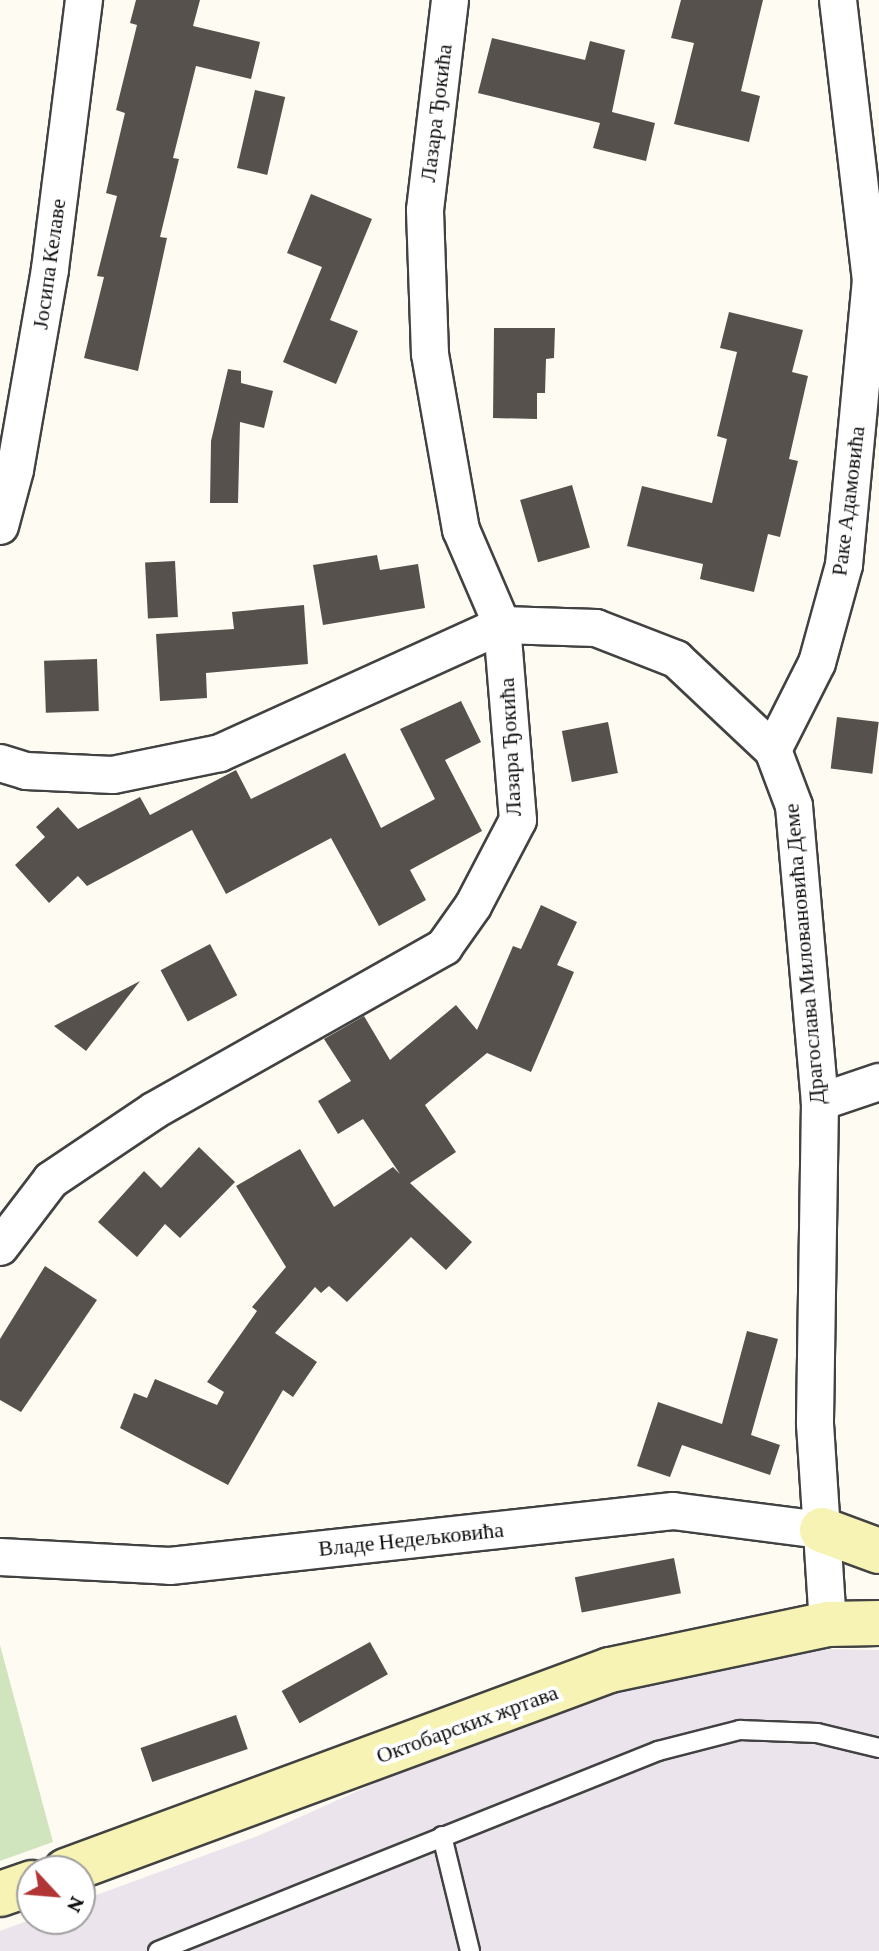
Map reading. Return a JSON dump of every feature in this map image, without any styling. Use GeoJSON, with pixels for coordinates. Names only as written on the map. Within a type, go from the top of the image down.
{"type":"FeatureCollection","features":[{"type":"Feature","properties":{"kind":"street","name":"Јосипа Келаве"},"geometry":{"type":"LineString","coordinates":[[0,526],[15,470],[50,269],[84,0]]}},
{"type":"Feature","properties":{"kind":"street","name":"Лазара Ђокића"},"geometry":{"type":"LineString","coordinates":[[0,1247],[51,1180],[168,1103],[444,947],[473,906],[518,820],[502,625],[461,530],[430,354],[425,210],[450,0]]}},
{"type":"Feature","properties":{"kind":"street","name":"Раке Адамовића"},"geometry":{"type":"LineString","coordinates":[[773,750],[817,663],[844,565],[871,281],[838,0]]}},
{"type":"Feature","properties":{"kind":"street","name":"Драгослава Миловановића Деме"},"geometry":{"type":"LineString","coordinates":[[0,763],[26,771],[113,775],[220,753],[502,625],[596,628],[676,659],[773,750],[794,806],[820,1102],[815,1395],[828,1624]]}},
{"type":"Feature","properties":{"kind":"street"},"geometry":{"type":"LineString","coordinates":[[820,1102],[879,1082]]}},
{"type":"Feature","properties":{"kind":"street","name":"Владе Недељковића"},"geometry":{"type":"LineString","coordinates":[[0,1557],[170,1566],[673,1511],[822,1530]]}},
{"type":"Feature","properties":{"kind":"street"},"geometry":{"type":"LineString","coordinates":[[822,1530],[879,1551]]}},
{"type":"Feature","properties":{"kind":"street","name":"Октобарских жртава"},"geometry":{"type":"LineString","coordinates":[[96,1860],[610,1670],[828,1624],[879,1623]]}},
{"type":"Feature","properties":{"kind":"lane"},"geometry":{"type":"LineString","coordinates":[[158,1951],[658,1751],[740,1730],[817,1733],[879,1748]]}},
{"type":"Feature","properties":{"kind":"lane"},"geometry":{"type":"LineString","coordinates":[[442,1836],[470,1951]]}},
{"type":"Feature","properties":{"kind":"shaded area"},"geometry":{"type":"Polygon","coordinates":[[[830,1649],[879,1650],[879,1951],[0,1951],[0,1931],[16,1925],[16,1935],[96,1935],[96,1895],[260,1835],[504,1725],[685,1674],[830,1649]]]}},
{"type":"Feature","properties":{"kind":"green space"},"geometry":{"type":"Polygon","coordinates":[[[0,1645],[53,1842],[0,1861],[0,1645]]]}},
{"type":"Feature","properties":{"kind":"building"},"geometry":{"type":"Polygon","coordinates":[[[136,0],[200,0],[193,26],[260,42],[251,79],[196,66],[173,158],[179,159],[160,237],[167,238],[138,371],[84,358],[104,277],[97,276],[117,196],[106,193],[125,113],[116,110],[137,25],[130,23],[136,0]]]}},
{"type":"Feature","properties":{"kind":"building"},"geometry":{"type":"Polygon","coordinates":[[[681,0],[763,0],[741,91],[760,96],[749,142],[674,124],[694,43],[671,38],[681,0]]]}},
{"type":"Feature","properties":{"kind":"building"},"geometry":{"type":"Polygon","coordinates":[[[492,38],[585,60],[590,41],[625,50],[612,112],[655,123],[646,161],[593,148],[600,123],[478,93],[492,38]]]}},
{"type":"Feature","properties":{"kind":"building"},"geometry":{"type":"Polygon","coordinates":[[[255,90],[285,97],[267,175],[237,168],[255,90]]]}},
{"type":"Feature","properties":{"kind":"building"},"geometry":{"type":"Polygon","coordinates":[[[311,194],[372,219],[330,320],[358,331],[336,384],[283,362],[322,267],[287,253],[311,194]]]}},
{"type":"Feature","properties":{"kind":"building"},"geometry":{"type":"Polygon","coordinates":[[[729,312],[803,330],[792,372],[808,376],[789,459],[798,461],[780,537],[768,534],[754,592],[700,579],[703,564],[627,546],[642,486],[712,503],[727,439],[717,436],[737,352],[720,348],[729,312]]]}},
{"type":"Feature","properties":{"kind":"building"},"geometry":{"type":"Polygon","coordinates":[[[494,328],[555,328],[554,358],[546,359],[545,393],[537,393],[537,419],[493,418],[494,328]]]}},
{"type":"Feature","properties":{"kind":"building"},"geometry":{"type":"Polygon","coordinates":[[[228,369],[241,371],[241,383],[273,391],[264,428],[240,422],[238,503],[210,503],[211,441],[228,369]]]}},
{"type":"Feature","properties":{"kind":"building"},"geometry":{"type":"Polygon","coordinates":[[[572,485],[590,547],[538,562],[520,500],[572,485]]]}},
{"type":"Feature","properties":{"kind":"building"},"geometry":{"type":"Polygon","coordinates":[[[377,555],[380,570],[418,564],[425,608],[323,625],[313,565],[377,555]]]}},
{"type":"Feature","properties":{"kind":"building"},"geometry":{"type":"Polygon","coordinates":[[[175,561],[178,617],[148,618],[145,563],[175,561]]]}},
{"type":"Feature","properties":{"kind":"building"},"geometry":{"type":"Polygon","coordinates":[[[304,605],[308,664],[206,673],[207,698],[160,701],[156,634],[234,629],[232,612],[304,605]]]}},
{"type":"Feature","properties":{"kind":"building"},"geometry":{"type":"Polygon","coordinates":[[[97,659],[99,711],[46,713],[44,661],[97,659]]]}},
{"type":"Feature","properties":{"kind":"building"},"geometry":{"type":"Polygon","coordinates":[[[461,701],[481,742],[445,760],[482,831],[410,870],[426,900],[379,926],[331,838],[226,894],[192,830],[87,886],[78,876],[49,903],[15,865],[45,837],[36,827],[58,807],[78,829],[140,797],[150,815],[236,770],[251,799],[345,753],[381,828],[435,799],[400,729],[461,701]]]}},
{"type":"Feature","properties":{"kind":"building"},"geometry":{"type":"Polygon","coordinates":[[[837,717],[879,722],[872,774],[831,769],[837,717]]]}},
{"type":"Feature","properties":{"kind":"building"},"geometry":{"type":"Polygon","coordinates":[[[608,722],[618,773],[572,782],[562,731],[608,722]]]}},
{"type":"Feature","properties":{"kind":"building"},"geometry":{"type":"Polygon","coordinates":[[[541,905],[577,922],[557,965],[574,972],[531,1072],[487,1053],[425,1105],[456,1152],[410,1183],[472,1242],[446,1270],[411,1237],[347,1302],[329,1286],[321,1293],[315,1287],[275,1333],[317,1362],[293,1397],[283,1390],[228,1485],[120,1428],[134,1393],[147,1398],[155,1379],[217,1405],[224,1392],[207,1382],[257,1311],[252,1307],[286,1267],[236,1186],[300,1149],[334,1207],[393,1167],[400,1174],[363,1119],[338,1134],[318,1101],[351,1081],[324,1039],[364,1016],[390,1060],[456,1005],[477,1030],[513,946],[521,949],[541,905]]]}},
{"type":"Feature","properties":{"kind":"building"},"geometry":{"type":"Polygon","coordinates":[[[210,944],[237,995],[188,1022],[161,970],[210,944]]]}},
{"type":"Feature","properties":{"kind":"building"},"geometry":{"type":"Polygon","coordinates":[[[140,981],[86,1051],[54,1026],[140,981]]]}},
{"type":"Feature","properties":{"kind":"building"},"geometry":{"type":"Polygon","coordinates":[[[199,1147],[235,1182],[180,1238],[165,1224],[137,1257],[98,1222],[144,1171],[161,1188],[199,1147]]]}},
{"type":"Feature","properties":{"kind":"building"},"geometry":{"type":"Polygon","coordinates":[[[45,1266],[97,1300],[21,1412],[0,1400],[0,1339],[45,1266]]]}},
{"type":"Feature","properties":{"kind":"building"},"geometry":{"type":"Polygon","coordinates":[[[747,1331],[778,1339],[751,1435],[780,1445],[770,1475],[682,1445],[670,1477],[637,1466],[658,1402],[722,1424],[747,1331]]]}},
{"type":"Feature","properties":{"kind":"building"},"geometry":{"type":"Polygon","coordinates":[[[674,1558],[681,1593],[582,1613],[575,1577],[674,1558]]]}},
{"type":"Feature","properties":{"kind":"building"},"geometry":{"type":"Polygon","coordinates":[[[370,1642],[388,1674],[300,1723],[282,1691],[370,1642]]]}},
{"type":"Feature","properties":{"kind":"building"},"geometry":{"type":"Polygon","coordinates":[[[236,1715],[248,1749],[152,1782],[141,1748],[236,1715]]]}}]}
